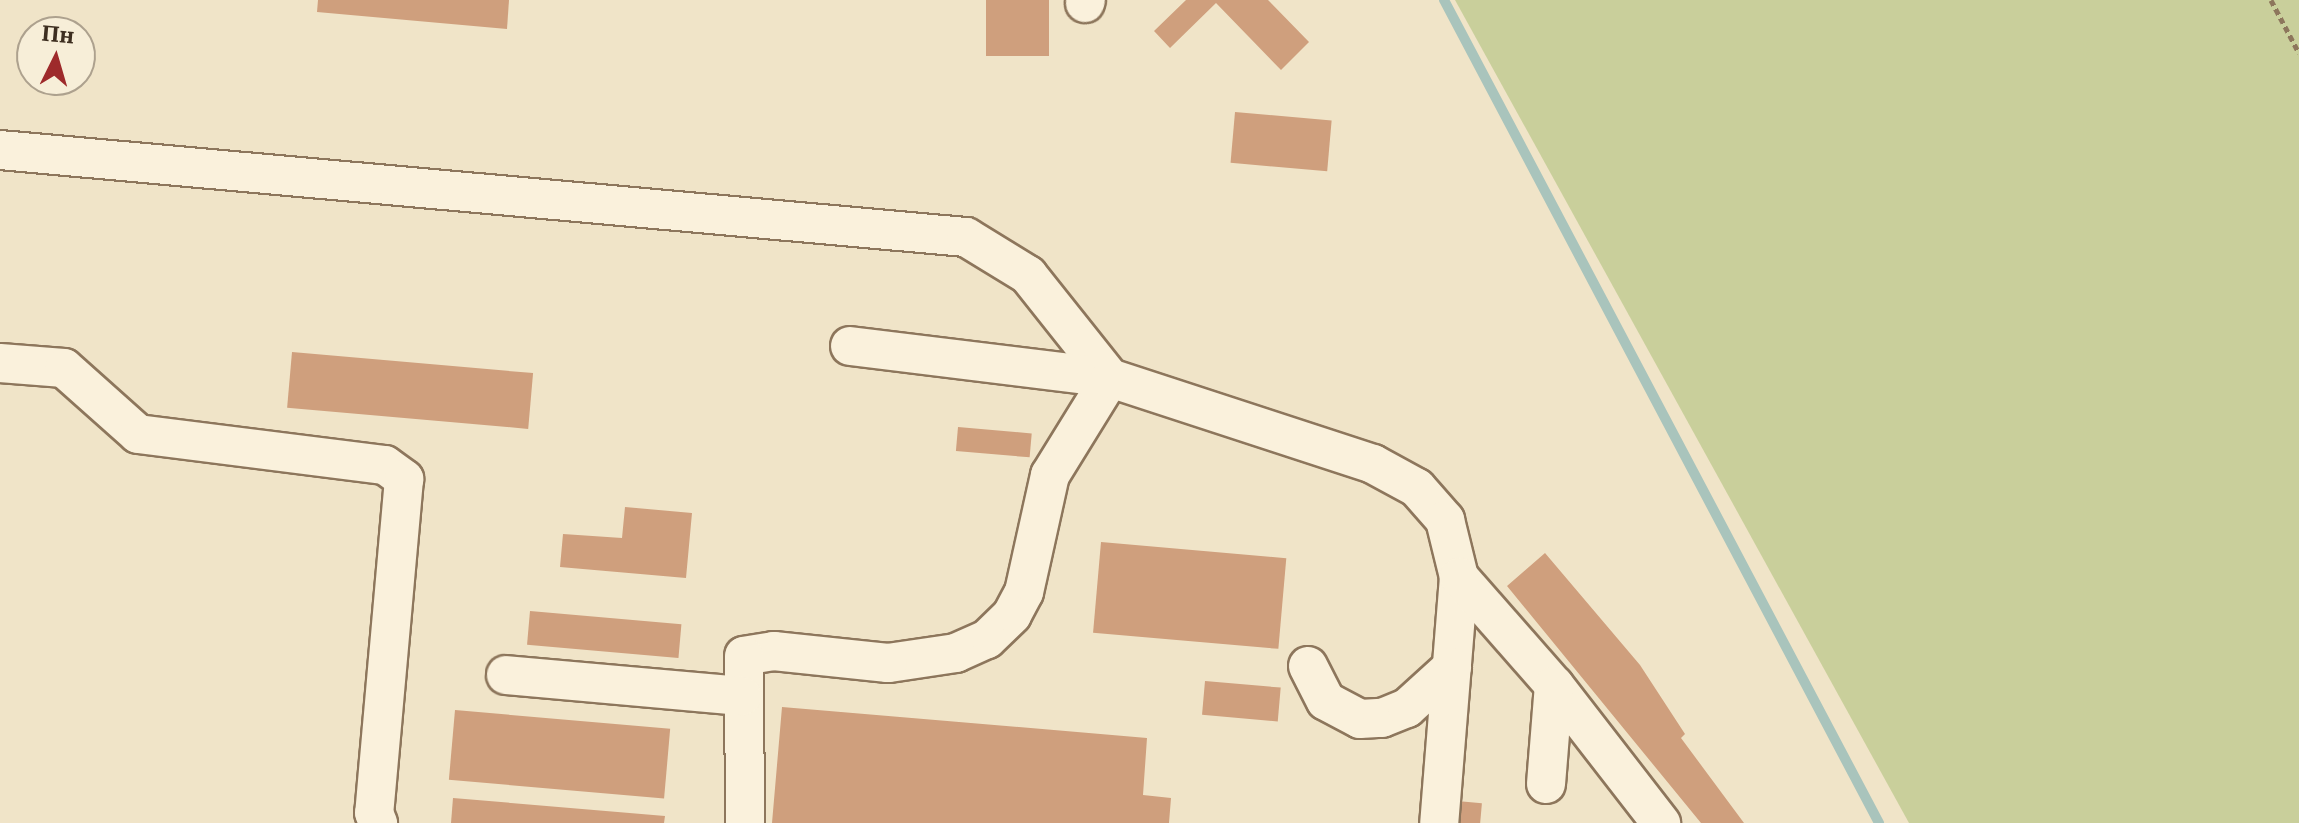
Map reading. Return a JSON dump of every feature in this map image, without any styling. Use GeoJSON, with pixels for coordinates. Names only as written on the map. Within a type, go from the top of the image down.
{"type":"FeatureCollection","features":[{"type":"Feature","properties":{"kind":"lane"},"geometry":{"type":"LineString","coordinates":[[0,150],[966,237],[1028,275],[1110,378]]}},
{"type":"Feature","properties":{"kind":"lane"},"geometry":{"type":"LineString","coordinates":[[850,346],[1110,378],[1373,464],[1417,488],[1445,520],[1459,577],[1439,823]]}},
{"type":"Feature","properties":{"kind":"lane"},"geometry":{"type":"LineString","coordinates":[[0,363],[64,368],[138,434],[385,465],[404,479],[374,813],[378,823]]}},
{"type":"Feature","properties":{"kind":"lane"},"geometry":{"type":"LineString","coordinates":[[745,823],[741,663],[750,651],[886,677],[987,639],[1012,615],[1031,574],[1050,475],[1110,378]]}},
{"type":"Feature","properties":{"kind":"lane"},"geometry":{"type":"LineString","coordinates":[[1459,577],[1554,685],[1661,823]]}},
{"type":"Feature","properties":{"kind":"lane"},"geometry":{"type":"LineString","coordinates":[[1308,666],[1326,701],[1360,719],[1382,718],[1407,708],[1452,667]]}},
{"type":"Feature","properties":{"kind":"lane"},"geometry":{"type":"LineString","coordinates":[[506,675],[742,696]]}},
{"type":"Feature","properties":{"kind":"lane"},"geometry":{"type":"LineString","coordinates":[[1546,784],[1554,685]]}},
{"type":"Feature","properties":{"kind":"path"},"geometry":{"type":"LineString","coordinates":[[2271,0],[2299,53]]}},
{"type":"Feature","properties":{"kind":"green space"},"geometry":{"type":"Polygon","coordinates":[[[1455,0],[2299,0],[2299,823],[1909,823],[1455,0]]]}},
{"type":"Feature","properties":{"kind":"building"},"geometry":{"type":"Polygon","coordinates":[[[318,0],[509,0],[507,29],[317,12],[318,0]]]}},
{"type":"Feature","properties":{"kind":"building"},"geometry":{"type":"Polygon","coordinates":[[[986,0],[1049,0],[1049,56],[986,56],[986,0]]]}},
{"type":"Feature","properties":{"kind":"building"},"geometry":{"type":"Polygon","coordinates":[[[1186,0],[1268,0],[1309,42],[1281,70],[1216,3],[1170,48],[1154,31],[1186,0]]]}},
{"type":"Feature","properties":{"kind":"building"},"geometry":{"type":"Polygon","coordinates":[[[1235,112],[1332,120],[1327,171],[1231,163],[1235,112]]]}},
{"type":"Feature","properties":{"kind":"building"},"geometry":{"type":"Polygon","coordinates":[[[292,352],[533,373],[528,429],[287,408],[292,352]]]}},
{"type":"Feature","properties":{"kind":"building"},"geometry":{"type":"Polygon","coordinates":[[[958,427],[1032,433],[1030,457],[956,451],[958,427]]]}},
{"type":"Feature","properties":{"kind":"building"},"geometry":{"type":"Polygon","coordinates":[[[625,507],[692,513],[686,578],[560,567],[563,534],[622,538],[625,507]]]}},
{"type":"Feature","properties":{"kind":"building"},"geometry":{"type":"Polygon","coordinates":[[[1101,542],[1286,558],[1278,649],[1093,633],[1101,542]]]}},
{"type":"Feature","properties":{"kind":"building"},"geometry":{"type":"Polygon","coordinates":[[[1545,553],[1640,665],[1685,734],[1681,738],[1744,823],[1701,823],[1507,586],[1545,553]]]}},
{"type":"Feature","properties":{"kind":"building"},"geometry":{"type":"Polygon","coordinates":[[[530,611],[681,624],[678,658],[527,645],[530,611]]]}},
{"type":"Feature","properties":{"kind":"building"},"geometry":{"type":"Polygon","coordinates":[[[1205,681],[1281,688],[1278,721],[1202,715],[1205,681]]]}},
{"type":"Feature","properties":{"kind":"building"},"geometry":{"type":"Polygon","coordinates":[[[782,707],[1147,738],[1143,795],[1171,798],[1169,823],[772,823],[782,707]]]}},
{"type":"Feature","properties":{"kind":"building"},"geometry":{"type":"Polygon","coordinates":[[[455,710],[670,729],[664,799],[449,780],[455,710]]]}},
{"type":"Feature","properties":{"kind":"building"},"geometry":{"type":"Polygon","coordinates":[[[453,798],[665,816],[664,823],[451,823],[453,798]]]}},
{"type":"Feature","properties":{"kind":"building"},"geometry":{"type":"Polygon","coordinates":[[[1457,801],[1482,803],[1480,823],[1455,823],[1457,801]]]}},
{"type":"Feature","properties":{"kind":"waterway"},"geometry":{"type":"LineString","coordinates":[[1444,0],[1879,823]]}}]}
